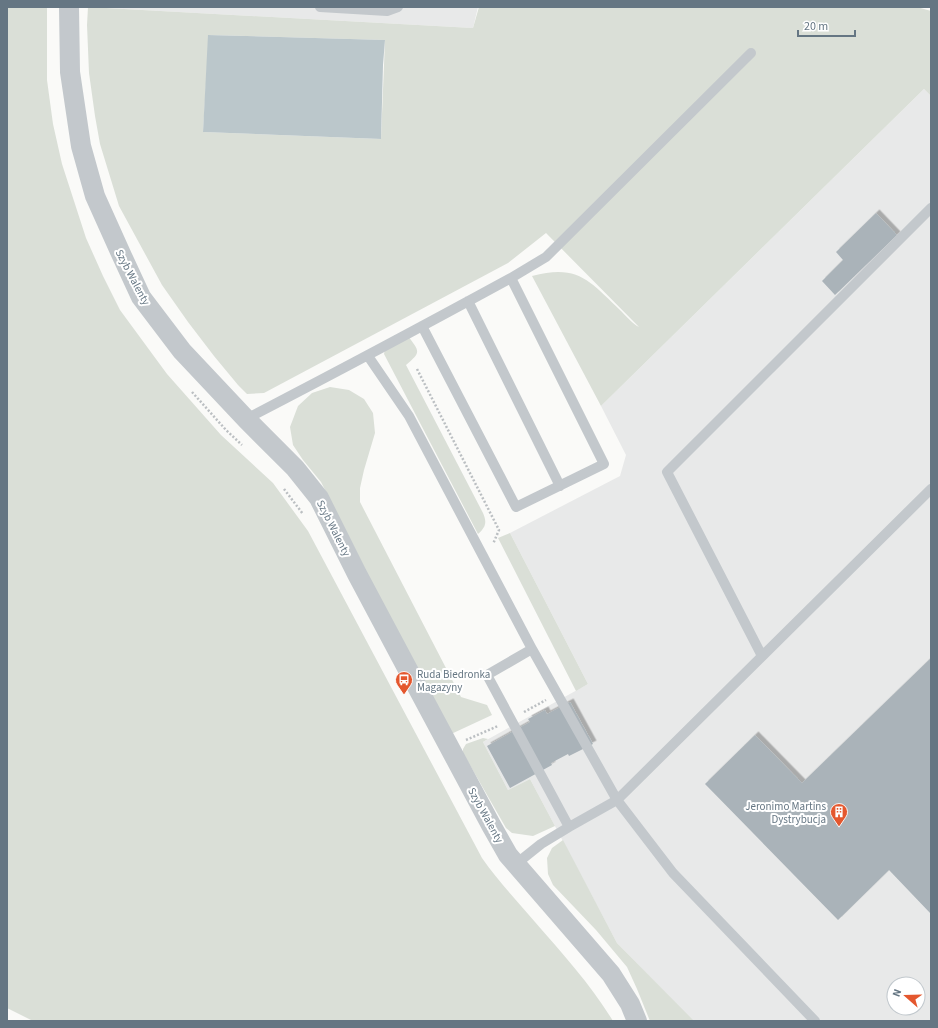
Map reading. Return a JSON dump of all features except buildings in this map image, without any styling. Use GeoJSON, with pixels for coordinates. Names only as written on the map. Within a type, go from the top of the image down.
{"type":"FeatureCollection","features":[{"type":"Feature","properties":{"kind":"street","name":"Szyb Walenty"},"geometry":{"type":"LineString","coordinates":[[69,7],[70,72],[81,146],[95,196],[142,297],[182,351],[294,468],[319,498],[357,574],[508,855],[611,974],[630,1004],[637,1021]]}},
{"type":"Feature","properties":{"kind":"lane"},"geometry":{"type":"LineString","coordinates":[[320,7],[387,11],[398,7]]}},
{"type":"Feature","properties":{"kind":"lane"},"geometry":{"type":"LineString","coordinates":[[246,419],[368,356],[511,278],[546,257],[751,53]]}},
{"type":"Feature","properties":{"kind":"lane"},"geometry":{"type":"LineString","coordinates":[[762,656],[667,472],[931,208]]}},
{"type":"Feature","properties":{"kind":"lane"},"geometry":{"type":"LineString","coordinates":[[422,326],[516,507],[604,464],[511,278]]}},
{"type":"Feature","properties":{"kind":"lane"},"geometry":{"type":"LineString","coordinates":[[468,301],[560,486]]}},
{"type":"Feature","properties":{"kind":"lane"},"geometry":{"type":"LineString","coordinates":[[368,356],[409,416],[532,649],[617,800],[673,874],[816,1021]]}},
{"type":"Feature","properties":{"kind":"lane"},"geometry":{"type":"LineString","coordinates":[[516,864],[541,844],[617,800],[931,489]]}},
{"type":"Feature","properties":{"kind":"lane"},"geometry":{"type":"LineString","coordinates":[[532,649],[487,675],[570,827]]}},
{"type":"Feature","properties":{"kind":"path"},"geometry":{"type":"LineString","coordinates":[[188,388],[226,430],[244,447]]}},
{"type":"Feature","properties":{"kind":"path"},"geometry":{"type":"LineString","coordinates":[[284,488],[305,516]]}},
{"type":"Feature","properties":{"kind":"shaded area"},"geometry":{"type":"Polygon","coordinates":[[[7,7],[47,7],[47,80],[53,124],[62,164],[86,238],[120,310],[167,374],[221,435],[273,483],[308,531],[482,858],[501,883],[576,970],[613,1021],[33,1021],[7,1008],[7,7]]]}},
{"type":"Feature","properties":{"kind":"shaded area"},"geometry":{"type":"Polygon","coordinates":[[[88,7],[478,7],[473,28],[88,7]]]}},
{"type":"Feature","properties":{"kind":"shaded area"},"geometry":{"type":"Polygon","coordinates":[[[88,7],[473,28],[479,7],[917,7],[931,11],[931,96],[924,89],[601,406],[532,276],[561,272],[582,278],[600,291],[639,327],[546,233],[508,263],[264,393],[247,394],[214,356],[162,285],[119,206],[100,144],[95,116],[89,73],[87,25],[88,7]],[[209,35],[203,132],[381,139],[385,40],[209,35]]]}},
{"type":"Feature","properties":{"kind":"shaded area"},"geometry":{"type":"Polygon","coordinates":[[[208,35],[385,40],[381,139],[203,132],[208,35]]]}},
{"type":"Feature","properties":{"kind":"shaded area","name":"Jeronimo Martins Dystrybucja"},"geometry":{"type":"Polygon","coordinates":[[[924,89],[931,96],[931,1021],[693,1021],[617,943],[530,779],[508,790],[483,742],[588,684],[510,533],[620,476],[626,455],[601,406],[924,89]]]}},
{"type":"Feature","properties":{"kind":"shaded area"},"geometry":{"type":"Polygon","coordinates":[[[395,335],[408,336],[417,349],[414,357],[406,365],[483,513],[485,524],[483,529],[478,534],[384,354],[386,343],[395,335]]]}},
{"type":"Feature","properties":{"kind":"shaded area"},"geometry":{"type":"Polygon","coordinates":[[[330,387],[349,390],[364,399],[373,413],[375,433],[360,488],[360,502],[461,697],[487,705],[492,715],[449,735],[321,482],[293,445],[290,427],[298,406],[312,393],[330,387]]]}},
{"type":"Feature","properties":{"kind":"shaded area"},"geometry":{"type":"Polygon","coordinates":[[[510,533],[588,684],[576,691],[498,538],[510,533]]]}},
{"type":"Feature","properties":{"kind":"shaded area"},"geometry":{"type":"Polygon","coordinates":[[[483,738],[488,739],[483,742],[508,790],[530,779],[555,826],[533,836],[512,833],[506,828],[463,753],[463,749],[466,744],[483,738]]]}},
{"type":"Feature","properties":{"kind":"shaded area"},"geometry":{"type":"Polygon","coordinates":[[[563,840],[617,943],[694,1021],[650,1021],[627,967],[596,930],[553,885],[548,874],[547,858],[552,848],[563,840]]]}},
{"type":"Feature","properties":{"kind":"place","name":"Ruda Biedronka Magazyny"},"geometry":{"type":"Point","coordinates":[404,695]}},
{"type":"Feature","properties":{"kind":"place","name":"Jeronimo Martins Dystrybucja"},"geometry":{"type":"Point","coordinates":[839,827]}}]}
